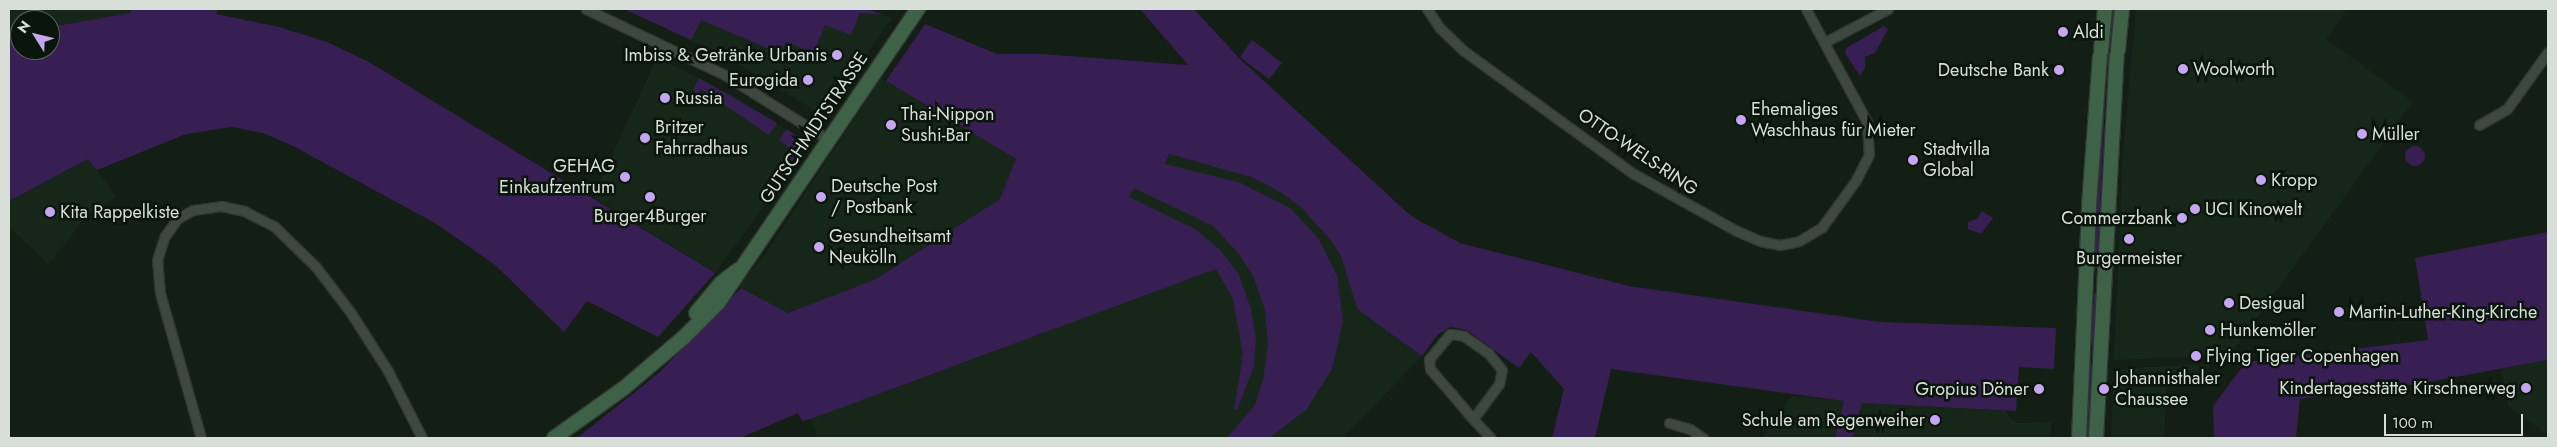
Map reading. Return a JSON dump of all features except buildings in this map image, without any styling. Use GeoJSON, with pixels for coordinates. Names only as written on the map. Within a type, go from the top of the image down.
{"type":"FeatureCollection","features":[{"type":"Feature","properties":{"kind":"main road","name":"GUTSCHMIDTSTRASSE"},"geometry":{"type":"LineString","coordinates":[[554,438],[611,398],[667,349],[684,338],[718,303],[734,284],[740,269],[918,9]]}},
{"type":"Feature","properties":{"kind":"main road"},"geometry":{"type":"LineString","coordinates":[[2079,438],[2089,205],[2105,9]]}},
{"type":"Feature","properties":{"kind":"main road"},"geometry":{"type":"LineString","coordinates":[[2096,438],[2122,9]]}},
{"type":"Feature","properties":{"kind":"street"},"geometry":{"type":"LineString","coordinates":[[586,9],[702,62],[829,140]]}},
{"type":"Feature","properties":{"kind":"street","name":"OTTO-WELS-RING"},"geometry":{"type":"LineString","coordinates":[[1427,9],[1440,28],[1464,51],[1634,174],[1679,202],[1769,244],[1799,241],[1822,227],[1856,180],[1869,154],[1867,122],[1806,9]]}},
{"type":"Feature","properties":{"kind":"street"},"geometry":{"type":"LineString","coordinates":[[1825,42],[1888,9]]}},
{"type":"Feature","properties":{"kind":"street"},"geometry":{"type":"LineString","coordinates":[[2479,125],[2507,109],[2548,52]]}},
{"type":"Feature","properties":{"kind":"street"},"geometry":{"type":"LineString","coordinates":[[201,438],[160,293],[157,260],[165,236],[178,218],[193,210],[221,206],[244,211],[274,226],[316,267],[351,313],[388,371],[422,438]]}},
{"type":"Feature","properties":{"kind":"street"},"geometry":{"type":"LineString","coordinates":[[1473,419],[1499,384],[1502,370],[1488,353],[1464,336],[1450,334],[1431,356],[1429,365],[1473,419],[1491,438]]}},
{"type":"Feature","properties":{"kind":"street"},"geometry":{"type":"LineString","coordinates":[[1669,423],[1690,429],[1703,438]]}},
{"type":"Feature","properties":{"kind":"shaded area"},"geometry":{"type":"Polygon","coordinates":[[[9,9],[132,9],[131,13],[60,25],[60,10],[10,10],[9,36],[9,9]]]}},
{"type":"Feature","properties":{"kind":"shaded area"},"geometry":{"type":"Polygon","coordinates":[[[132,9],[218,9],[216,14],[279,27],[327,42],[369,62],[715,273],[658,337],[587,301],[564,332],[495,265],[435,223],[293,146],[263,133],[232,127],[186,134],[97,170],[88,159],[9,201],[9,36],[10,60],[60,60],[60,25],[130,13],[132,9]]]}},
{"type":"Feature","properties":{"kind":"shaded area"},"geometry":{"type":"Polygon","coordinates":[[[624,9],[868,9],[883,15],[860,13],[851,35],[825,25],[814,53],[786,42],[781,54],[701,20],[691,40],[624,9]]]}},
{"type":"Feature","properties":{"kind":"shaded area"},"geometry":{"type":"Polygon","coordinates":[[[675,9],[781,54],[786,42],[814,53],[825,25],[860,13],[893,17],[827,109],[816,111],[738,64],[666,28],[675,9]]]}},
{"type":"Feature","properties":{"kind":"shaded area"},"geometry":{"type":"Polygon","coordinates":[[[1140,9],[1194,9],[1239,58],[1411,216],[1460,243],[1629,286],[1880,322],[2056,328],[2054,369],[2019,367],[2016,411],[1862,403],[1852,438],[1835,438],[1844,401],[1611,369],[1595,438],[1552,438],[1564,389],[1531,352],[1519,368],[1467,330],[1450,327],[1438,334],[1422,356],[1358,310],[1341,257],[1332,242],[1302,208],[1282,193],[1251,177],[1169,154],[1165,164],[1241,183],[1290,208],[1319,239],[1337,276],[1343,321],[1332,369],[1306,410],[1269,438],[1227,438],[1255,405],[1263,380],[1268,344],[1265,310],[1254,278],[1239,254],[1213,226],[1134,188],[1129,197],[1195,229],[1220,250],[1238,273],[1251,309],[1256,338],[1254,366],[1237,410],[1234,409],[1243,355],[1233,299],[1216,269],[811,419],[802,421],[798,413],[740,438],[577,438],[659,373],[741,288],[788,313],[876,279],[1000,199],[1016,159],[886,81],[925,24],[997,54],[1042,54],[1188,65],[1140,9]]]}},
{"type":"Feature","properties":{"kind":"shaded area"},"geometry":{"type":"Polygon","coordinates":[[[2111,9],[2114,9],[2114,15],[2105,85],[2111,9]]]}},
{"type":"Feature","properties":{"kind":"shaded area"},"geometry":{"type":"Polygon","coordinates":[[[2136,9],[2347,9],[2326,39],[2413,102],[2230,355],[2114,360],[2123,152],[2136,9]]]}},
{"type":"Feature","properties":{"kind":"shaded area"},"geometry":{"type":"Polygon","coordinates":[[[1884,26],[1888,29],[1875,53],[1865,57],[1865,68],[1860,76],[1845,53],[1846,48],[1884,26]]]}},
{"type":"Feature","properties":{"kind":"shaded area"},"geometry":{"type":"Polygon","coordinates":[[[1252,40],[1282,63],[1269,79],[1240,57],[1252,40]]]}},
{"type":"Feature","properties":{"kind":"shaded area"},"geometry":{"type":"Polygon","coordinates":[[[657,57],[738,98],[803,141],[757,216],[715,273],[593,197],[657,57]]]}},
{"type":"Feature","properties":{"kind":"shaded area"},"geometry":{"type":"Polygon","coordinates":[[[699,78],[777,123],[769,135],[701,89],[696,96],[694,88],[699,78]]]}},
{"type":"Feature","properties":{"kind":"shaded area"},"geometry":{"type":"Polygon","coordinates":[[[881,78],[1016,159],[1000,199],[876,279],[788,313],[737,286],[762,259],[881,78]]]}},
{"type":"Feature","properties":{"kind":"shaded area"},"geometry":{"type":"Polygon","coordinates":[[[2103,99],[2105,102],[2097,269],[2090,268],[2103,99]]]}},
{"type":"Feature","properties":{"kind":"shaded area"},"geometry":{"type":"Polygon","coordinates":[[[787,129],[803,141],[793,161],[789,159],[794,151],[779,140],[787,129]]]}},
{"type":"Feature","properties":{"kind":"shaded area"},"geometry":{"type":"Polygon","coordinates":[[[2415,146],[2422,149],[2425,156],[2422,163],[2415,166],[2408,163],[2405,156],[2408,149],[2415,146]]]}},
{"type":"Feature","properties":{"kind":"shaded area"},"geometry":{"type":"Polygon","coordinates":[[[1169,154],[1251,177],[1282,193],[1302,208],[1332,242],[1348,272],[1358,310],[1422,356],[1343,438],[812,438],[817,436],[811,419],[1215,269],[1126,202],[1133,187],[1169,154]]]}},
{"type":"Feature","properties":{"kind":"shaded area","name":"Kita Rappelkiste"},"geometry":{"type":"Polygon","coordinates":[[[89,159],[117,197],[87,215],[49,265],[9,227],[9,201],[89,159]]]}},
{"type":"Feature","properties":{"kind":"shaded area"},"geometry":{"type":"Polygon","coordinates":[[[1982,211],[1993,218],[1981,234],[1968,229],[1968,222],[1977,219],[1982,211]]]}},
{"type":"Feature","properties":{"kind":"shaded area"},"geometry":{"type":"Polygon","coordinates":[[[2548,232],[2548,360],[2423,383],[2300,399],[2296,438],[2214,438],[2213,406],[2246,362],[2428,340],[2415,258],[2548,232]]]}},
{"type":"Feature","properties":{"kind":"shaded area"},"geometry":{"type":"Polygon","coordinates":[[[2094,293],[2096,295],[2093,355],[2091,338],[2094,293]]]}},
{"type":"Feature","properties":{"kind":"shaded area"},"geometry":{"type":"Polygon","coordinates":[[[2089,360],[2093,368],[2090,438],[2083,438],[2089,360]]]}},
{"type":"Feature","properties":{"kind":"shaded area","name":"Kindertagesstätte Kirschnerweg"},"geometry":{"type":"Polygon","coordinates":[[[2548,360],[2548,435],[2508,406],[2501,369],[2548,360]]]}},
{"type":"Feature","properties":{"kind":"shaded area"},"geometry":{"type":"Polygon","coordinates":[[[2211,364],[2203,375],[2177,374],[2166,390],[2164,438],[2111,438],[2114,369],[2211,364]]]}},
{"type":"Feature","properties":{"kind":"shaded area"},"geometry":{"type":"Polygon","coordinates":[[[1792,396],[1845,401],[1835,438],[1762,438],[1792,396]]]}},
{"type":"Feature","properties":{"kind":"shaded area","name":"Schule am Regenweiher"},"geometry":{"type":"Polygon","coordinates":[[[1862,403],[2005,411],[2016,423],[2051,422],[2051,438],[1852,438],[1862,403]]]}},
{"type":"Feature","properties":{"kind":"place","name":"Aldi"},"geometry":{"type":"Point","coordinates":[2063,32]}},
{"type":"Feature","properties":{"kind":"place","name":"Imbiss & Getränke Urbanis"},"geometry":{"type":"Point","coordinates":[837,55]}},
{"type":"Feature","properties":{"kind":"place","name":"Woolworth"},"geometry":{"type":"Point","coordinates":[2183,69]}},
{"type":"Feature","properties":{"kind":"place","name":"Deutsche Bank"},"geometry":{"type":"Point","coordinates":[2059,70]}},
{"type":"Feature","properties":{"kind":"place","name":"Eurogida"},"geometry":{"type":"Point","coordinates":[808,80]}},
{"type":"Feature","properties":{"kind":"place","name":"Russia"},"geometry":{"type":"Point","coordinates":[665,98]}},
{"type":"Feature","properties":{"kind":"place","name":"Ehemaliges Waschhaus für Mieter"},"geometry":{"type":"Point","coordinates":[1741,120]}},
{"type":"Feature","properties":{"kind":"place","name":"Thai-Nippon Sushi-Bar"},"geometry":{"type":"Point","coordinates":[891,125]}},
{"type":"Feature","properties":{"kind":"place","name":"Müller"},"geometry":{"type":"Point","coordinates":[2362,134]}},
{"type":"Feature","properties":{"kind":"place","name":"Britzer Fahrradhaus"},"geometry":{"type":"Point","coordinates":[645,138]}},
{"type":"Feature","properties":{"kind":"place","name":"Stadtvilla Global"},"geometry":{"type":"Point","coordinates":[1913,160]}},
{"type":"Feature","properties":{"kind":"place","name":"GEHAG Einkaufzentrum"},"geometry":{"type":"Point","coordinates":[625,177]}},
{"type":"Feature","properties":{"kind":"place","name":"Kropp"},"geometry":{"type":"Point","coordinates":[2261,180]}},
{"type":"Feature","properties":{"kind":"place","name":"Burger4Burger"},"geometry":{"type":"Point","coordinates":[650,197]}},
{"type":"Feature","properties":{"kind":"place","name":"Deutsche Post / Postbank"},"geometry":{"type":"Point","coordinates":[821,197]}},
{"type":"Feature","properties":{"kind":"place","name":"UCI Kinowelt"},"geometry":{"type":"Point","coordinates":[2195,209]}},
{"type":"Feature","properties":{"kind":"place","name":"Kita Rappelkiste"},"geometry":{"type":"Point","coordinates":[50,212]}},
{"type":"Feature","properties":{"kind":"place","name":"Commerzbank"},"geometry":{"type":"Point","coordinates":[2182,218]}},
{"type":"Feature","properties":{"kind":"place","name":"Burgermeister"},"geometry":{"type":"Point","coordinates":[2129,239]}},
{"type":"Feature","properties":{"kind":"place","name":"Gesundheitsamt Neukölln"},"geometry":{"type":"Point","coordinates":[819,247]}},
{"type":"Feature","properties":{"kind":"place","name":"Desigual"},"geometry":{"type":"Point","coordinates":[2229,303]}},
{"type":"Feature","properties":{"kind":"place","name":"Martin-Luther-King-Kirche"},"geometry":{"type":"Point","coordinates":[2339,312]}},
{"type":"Feature","properties":{"kind":"place","name":"Hunkemöller"},"geometry":{"type":"Point","coordinates":[2210,330]}},
{"type":"Feature","properties":{"kind":"place","name":"Flying Tiger Copenhagen"},"geometry":{"type":"Point","coordinates":[2196,356]}},
{"type":"Feature","properties":{"kind":"place","name":"Kindertagesstätte Kirschnerweg"},"geometry":{"type":"Point","coordinates":[2526,388]}},
{"type":"Feature","properties":{"kind":"place","name":"Gropius Döner"},"geometry":{"type":"Point","coordinates":[2039,389]}},
{"type":"Feature","properties":{"kind":"place","name":"Johannisthaler Chaussee"},"geometry":{"type":"Point","coordinates":[2104,389]}},
{"type":"Feature","properties":{"kind":"place","name":"Schule am Regenweiher"},"geometry":{"type":"Point","coordinates":[1935,420]}}]}
